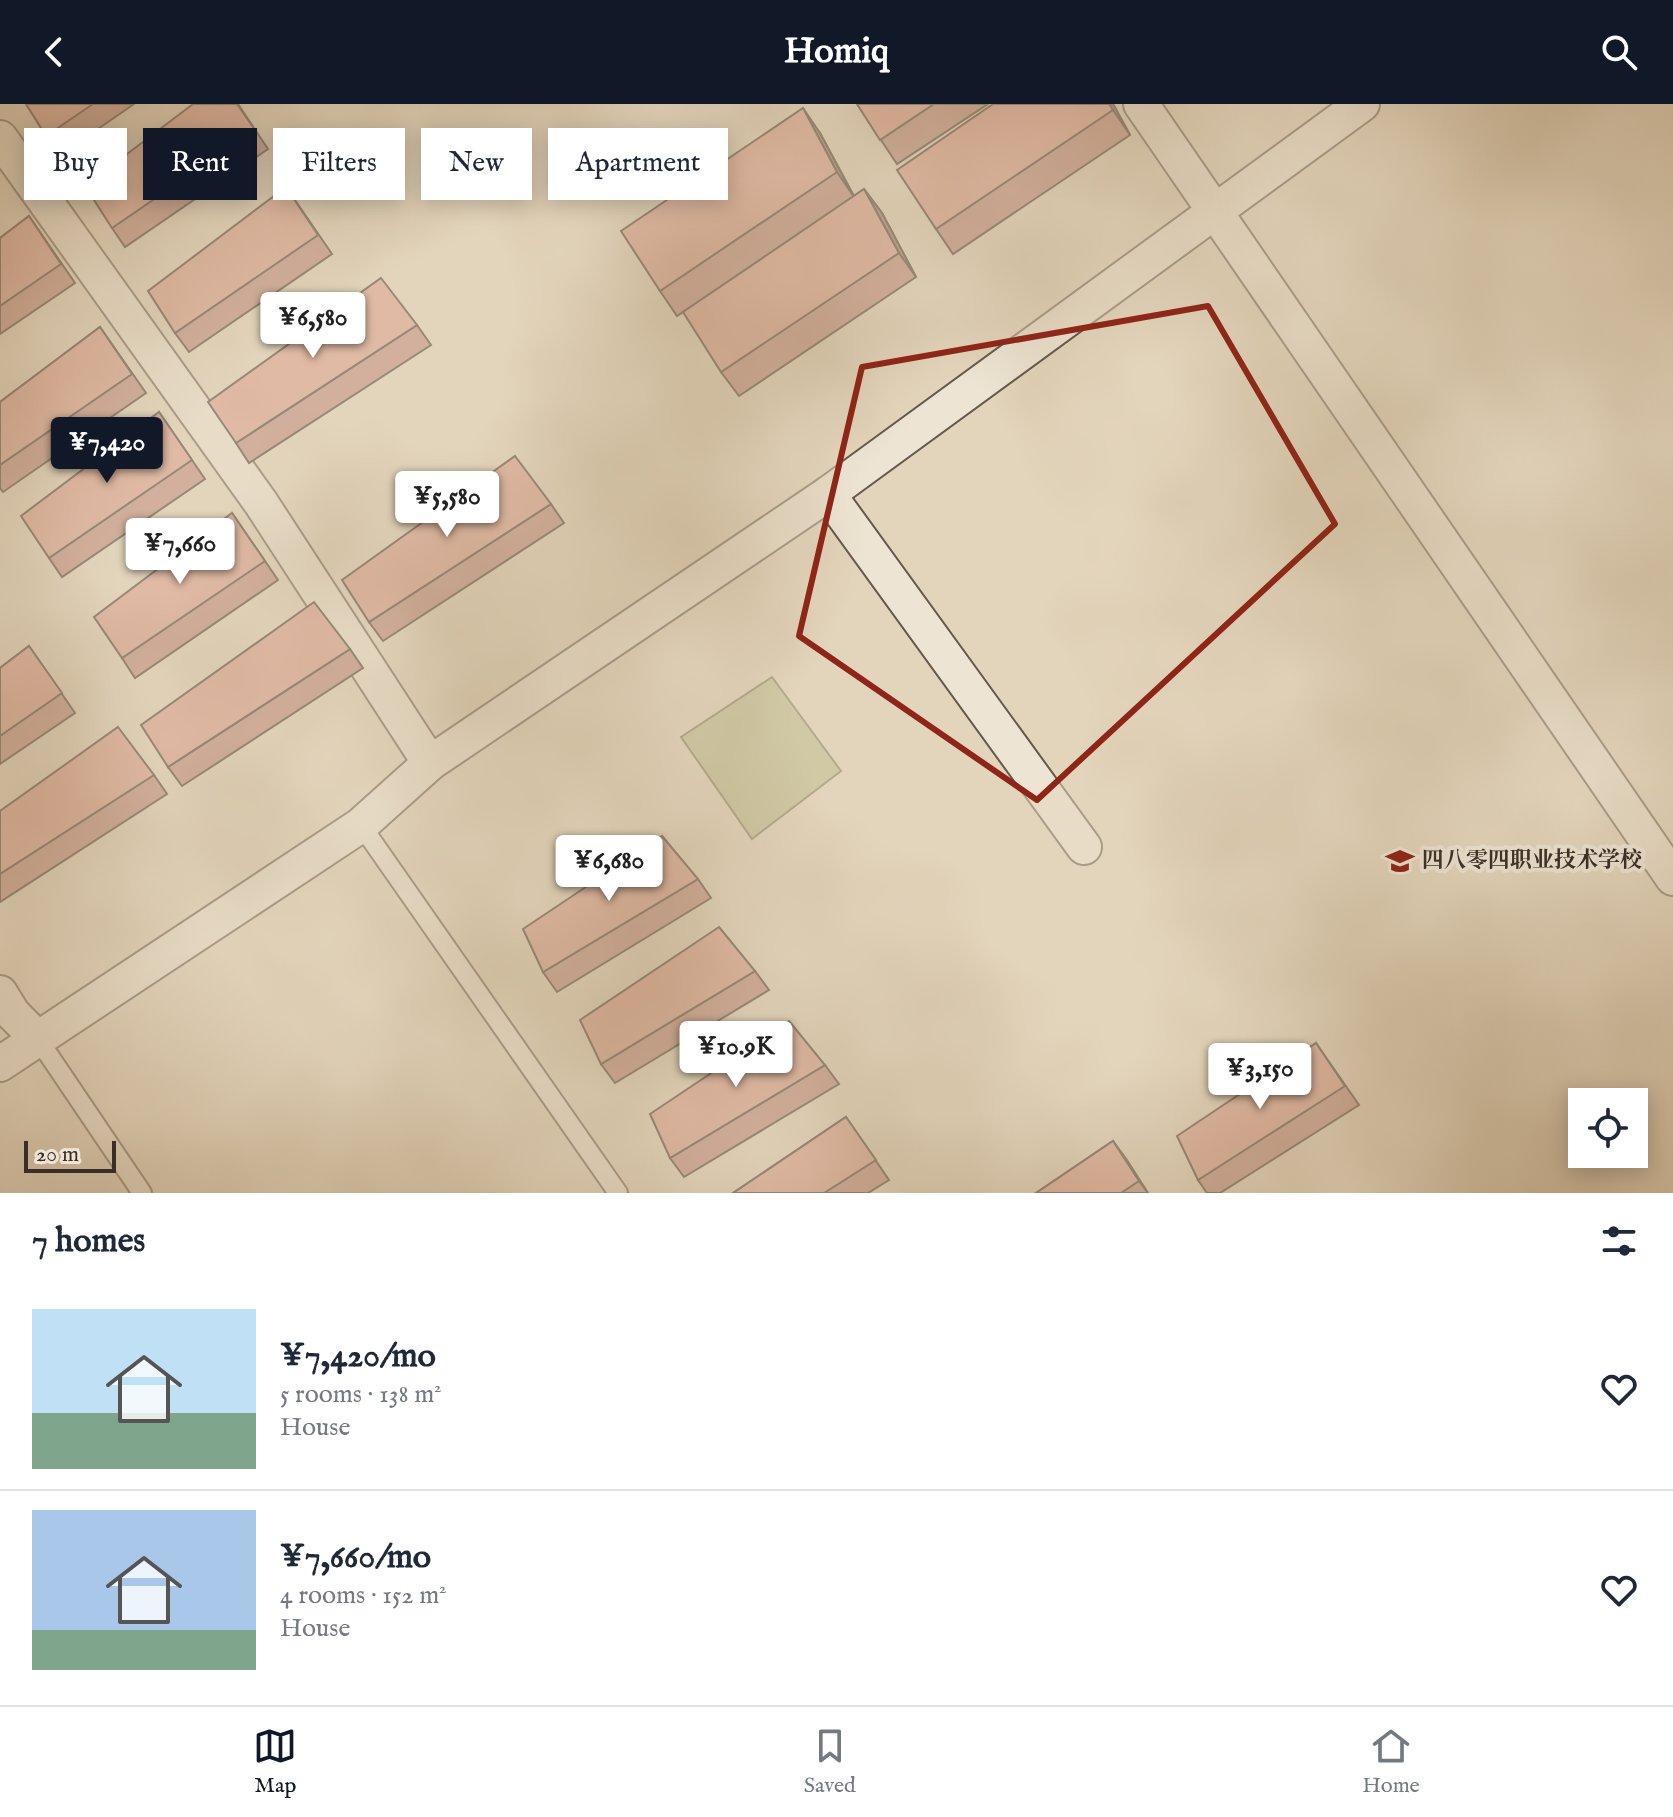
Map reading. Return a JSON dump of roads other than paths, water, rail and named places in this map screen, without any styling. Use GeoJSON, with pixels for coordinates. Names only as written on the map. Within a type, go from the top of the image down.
{"type":"FeatureCollection","features":[{"type":"Feature","properties":{"kind":"street"},"geometry":{"type":"LineString","coordinates":[[1141,104],[1673,878]]}},
{"type":"Feature","properties":{"kind":"street"},"geometry":{"type":"LineString","coordinates":[[0,1064],[361,825],[430,763],[828,494],[1362,104]]}},
{"type":"Feature","properties":{"kind":"street"},"geometry":{"type":"LineString","coordinates":[[0,138],[261,503],[430,763]]}},
{"type":"Feature","properties":{"kind":"street"},"geometry":{"type":"LineString","coordinates":[[828,494],[1084,847]]}},
{"type":"Feature","properties":{"kind":"street"},"geometry":{"type":"LineString","coordinates":[[0,993],[13,1014],[38,1039]]}},
{"type":"Feature","properties":{"kind":"lane"},"geometry":{"type":"LineString","coordinates":[[361,825],[618,1193]]}},
{"type":"Feature","properties":{"kind":"lane"},"geometry":{"type":"LineString","coordinates":[[38,1039],[142,1193]]}},
{"type":"Feature","properties":{"kind":"place","name":"四八零四职业技术学校"},"geometry":{"type":"Point","coordinates":[1400,861]}}]}
